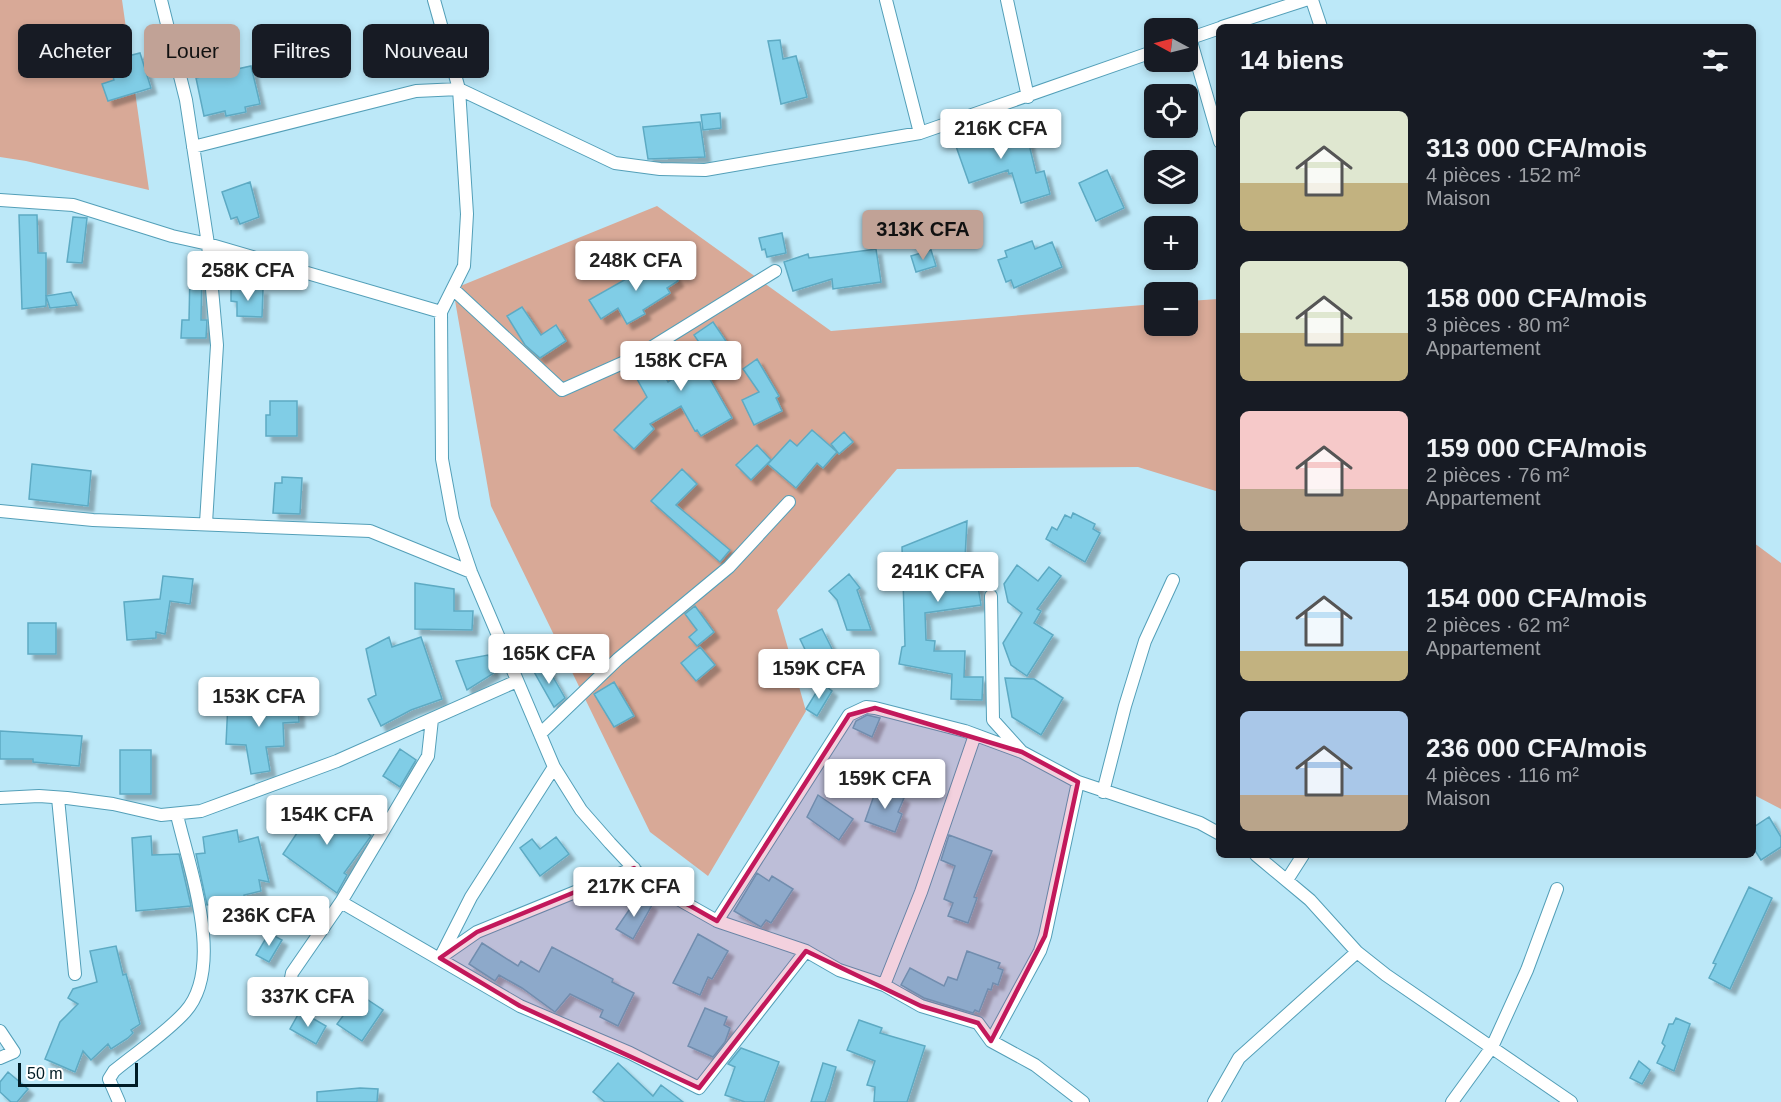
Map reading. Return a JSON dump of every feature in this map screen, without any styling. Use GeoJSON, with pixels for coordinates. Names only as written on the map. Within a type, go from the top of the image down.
{"type":"FeatureCollection","features":[{"type":"Feature","properties":{"kind":"street"},"geometry":{"type":"LineString","coordinates":[[161,0],[186,100],[208,244],[217,345],[206,524]]}},
{"type":"Feature","properties":{"kind":"street"},"geometry":{"type":"LineString","coordinates":[[434,0],[459,89],[467,214],[464,266],[441,312],[442,459],[453,519],[471,572],[554,767],[581,810],[634,868],[662,890],[717,921],[806,951],[838,970],[884,985],[921,1006],[978,1023],[990,1041],[1035,1065],[1083,1102]]}},
{"type":"Feature","properties":{"kind":"street"},"geometry":{"type":"LineString","coordinates":[[886,0],[920,133]]}},
{"type":"Feature","properties":{"kind":"street"},"geometry":{"type":"LineString","coordinates":[[1007,0],[1028,97]]}},
{"type":"Feature","properties":{"kind":"street"},"geometry":{"type":"LineString","coordinates":[[1228,24],[1276,3],[1305,0]]}},
{"type":"Feature","properties":{"kind":"street"},"geometry":{"type":"LineString","coordinates":[[1312,0],[1320,24]]}},
{"type":"Feature","properties":{"kind":"street"},"geometry":{"type":"LineString","coordinates":[[1198,36],[1216,29]]}},
{"type":"Feature","properties":{"kind":"street"},"geometry":{"type":"LineString","coordinates":[[193,147],[416,91],[459,89],[615,163],[660,169],[705,170],[920,133],[1144,55]]}},
{"type":"Feature","properties":{"kind":"street"},"geometry":{"type":"LineString","coordinates":[[1198,69],[1216,129]]}},
{"type":"Feature","properties":{"kind":"street"},"geometry":{"type":"LineString","coordinates":[[0,200],[73,205],[172,236],[208,244],[441,312]]}},
{"type":"Feature","properties":{"kind":"street"},"geometry":{"type":"LineString","coordinates":[[453,288],[562,390],[636,357],[775,271]]}},
{"type":"Feature","properties":{"kind":"street"},"geometry":{"type":"LineString","coordinates":[[540,734],[618,659],[729,567],[789,502]]}},
{"type":"Feature","properties":{"kind":"street"},"geometry":{"type":"LineString","coordinates":[[0,511],[93,520],[370,531],[471,572]]}},
{"type":"Feature","properties":{"kind":"street"},"geometry":{"type":"LineString","coordinates":[[1103,792],[1125,706],[1145,641],[1173,580]]}},
{"type":"Feature","properties":{"kind":"street"},"geometry":{"type":"LineString","coordinates":[[991,596],[993,720],[1022,752]]}},
{"type":"Feature","properties":{"kind":"street"},"geometry":{"type":"LineString","coordinates":[[0,798],[58,798],[113,804],[145,813],[177,815],[201,811],[337,761],[517,681]]}},
{"type":"Feature","properties":{"kind":"street"},"geometry":{"type":"LineString","coordinates":[[717,921],[849,715],[856,709],[875,708],[975,735],[1022,752],[1078,782],[1200,823],[1216,832]]}},
{"type":"Feature","properties":{"kind":"street"},"geometry":{"type":"LineString","coordinates":[[285,1008],[292,973],[341,902],[428,756],[432,719]]}},
{"type":"Feature","properties":{"kind":"street"},"geometry":{"type":"LineString","coordinates":[[884,985],[921,892],[975,735]]}},
{"type":"Feature","properties":{"kind":"street"},"geometry":{"type":"LineString","coordinates":[[440,958],[471,897],[554,767]]}},
{"type":"Feature","properties":{"kind":"street"},"geometry":{"type":"LineString","coordinates":[[990,1041],[1040,951],[1078,782]]}},
{"type":"Feature","properties":{"kind":"street"},"geometry":{"type":"LineString","coordinates":[[58,798],[75,974]]}},
{"type":"Feature","properties":{"kind":"street"},"geometry":{"type":"LineString","coordinates":[[119,1102],[109,1079],[114,1071],[185,1012],[200,985],[204,959],[200,909],[177,815]]}},
{"type":"Feature","properties":{"kind":"street"},"geometry":{"type":"LineString","coordinates":[[1260,858],[1310,900],[1357,952],[1571,1102]]}},
{"type":"Feature","properties":{"kind":"street"},"geometry":{"type":"LineString","coordinates":[[1287,880],[1301,858]]}},
{"type":"Feature","properties":{"kind":"street"},"geometry":{"type":"LineString","coordinates":[[440,958],[477,933],[634,868]]}},
{"type":"Feature","properties":{"kind":"street"},"geometry":{"type":"LineString","coordinates":[[1452,1102],[1492,1047],[1527,970],[1557,889]]}},
{"type":"Feature","properties":{"kind":"street"},"geometry":{"type":"LineString","coordinates":[[341,902],[440,958],[452,969],[520,1006],[630,1053],[699,1088],[806,951]]}},
{"type":"Feature","properties":{"kind":"street"},"geometry":{"type":"LineString","coordinates":[[1214,1102],[1239,1058],[1357,952]]}},
{"type":"Feature","properties":{"kind":"street"},"geometry":{"type":"LineString","coordinates":[[0,1031],[14,1053],[0,1058]]}},
{"type":"Feature","properties":{"kind":"highlighted area"},"geometry":{"type":"Polygon","coordinates":[[[875,708],[1022,752],[1078,782],[1045,936],[991,1041],[978,1023],[921,1006],[806,951],[699,1088],[520,1006],[440,958],[477,932],[634,868],[662,890],[717,921],[849,715],[875,708]]]}},
{"type":"Feature","properties":{"kind":"shaded area"},"geometry":{"type":"Polygon","coordinates":[[[0,0],[122,0],[125,24],[18,24],[18,78],[132,78],[132,70],[149,190],[0,157],[0,0]]]}},
{"type":"Feature","properties":{"kind":"shaded area"},"geometry":{"type":"Polygon","coordinates":[[[657,206],[831,331],[1144,305],[1144,336],[1198,336],[1198,300],[1216,299],[1216,491],[1138,467],[897,469],[777,610],[806,711],[708,876],[650,832],[491,506],[453,289],[657,206]]]}},
{"type":"Feature","properties":{"kind":"shaded area"},"geometry":{"type":"Polygon","coordinates":[[[1756,544],[1781,563],[1781,809],[1756,796],[1756,544]]]}},
{"type":"Feature","properties":{"kind":"building"},"geometry":{"type":"Polygon","coordinates":[[[780,40],[783,59],[796,56],[807,97],[781,104],[768,41],[780,40]]]}},
{"type":"Feature","properties":{"kind":"building"},"geometry":{"type":"Polygon","coordinates":[[[140,53],[144,66],[144,78],[148,78],[151,88],[108,101],[102,84],[114,80],[113,78],[132,78],[132,55],[140,53]]]}},
{"type":"Feature","properties":{"kind":"building"},"geometry":{"type":"Polygon","coordinates":[[[251,66],[260,104],[245,107],[246,112],[226,116],[225,111],[204,116],[196,78],[240,78],[240,68],[251,66]]]}},
{"type":"Feature","properties":{"kind":"building"},"geometry":{"type":"Polygon","coordinates":[[[720,113],[721,128],[703,130],[701,115],[720,113]]]}},
{"type":"Feature","properties":{"kind":"building"},"geometry":{"type":"Polygon","coordinates":[[[700,122],[705,157],[648,159],[643,127],[700,122]]]}},
{"type":"Feature","properties":{"kind":"building"},"geometry":{"type":"Polygon","coordinates":[[[987,126],[990,137],[1025,128],[1036,173],[1044,171],[1050,194],[1021,203],[1012,173],[1009,174],[1008,170],[969,183],[952,135],[987,126]]]}},
{"type":"Feature","properties":{"kind":"building"},"geometry":{"type":"Polygon","coordinates":[[[1107,170],[1124,208],[1096,221],[1079,183],[1107,170]]]}},
{"type":"Feature","properties":{"kind":"building"},"geometry":{"type":"Polygon","coordinates":[[[250,182],[259,217],[240,224],[237,217],[231,219],[222,192],[250,182]]]}},
{"type":"Feature","properties":{"kind":"building"},"geometry":{"type":"Polygon","coordinates":[[[19,215],[37,215],[38,253],[46,253],[46,306],[22,309],[19,215]]]}},
{"type":"Feature","properties":{"kind":"building"},"geometry":{"type":"Polygon","coordinates":[[[73,217],[87,218],[82,263],[67,262],[73,217]]]}},
{"type":"Feature","properties":{"kind":"building"},"geometry":{"type":"Polygon","coordinates":[[[782,233],[786,253],[767,257],[765,249],[762,250],[759,238],[782,233]]]}},
{"type":"Feature","properties":{"kind":"building"},"geometry":{"type":"Polygon","coordinates":[[[1032,241],[1035,249],[1052,242],[1062,267],[1014,288],[1011,280],[1006,282],[998,260],[1007,257],[1005,251],[1032,241]]]}},
{"type":"Feature","properties":{"kind":"building"},"geometry":{"type":"Polygon","coordinates":[[[876,249],[881,282],[833,289],[832,279],[793,291],[784,262],[808,254],[809,258],[876,249]]]}},
{"type":"Feature","properties":{"kind":"building"},"geometry":{"type":"Polygon","coordinates":[[[931,250],[936,266],[916,272],[911,256],[931,250]]]}},
{"type":"Feature","properties":{"kind":"building"},"geometry":{"type":"Polygon","coordinates":[[[663,258],[678,281],[667,288],[670,293],[643,310],[645,314],[627,324],[618,308],[601,319],[589,300],[663,258]]]}},
{"type":"Feature","properties":{"kind":"building"},"geometry":{"type":"Polygon","coordinates":[[[190,271],[202,271],[201,320],[207,320],[206,338],[181,338],[182,320],[189,320],[190,271]]]}},
{"type":"Feature","properties":{"kind":"building"},"geometry":{"type":"Polygon","coordinates":[[[231,289],[263,289],[262,317],[237,316],[237,302],[231,301],[231,289]]]}},
{"type":"Feature","properties":{"kind":"building"},"geometry":{"type":"Polygon","coordinates":[[[71,292],[77,305],[50,308],[46,296],[71,292]]]}},
{"type":"Feature","properties":{"kind":"building"},"geometry":{"type":"Polygon","coordinates":[[[522,307],[541,335],[556,325],[566,341],[540,358],[525,345],[507,316],[522,307]]]}},
{"type":"Feature","properties":{"kind":"building"},"geometry":{"type":"Polygon","coordinates":[[[713,322],[736,356],[708,376],[732,418],[701,436],[697,430],[695,431],[681,406],[650,424],[654,429],[634,449],[614,430],[647,397],[632,370],[654,357],[668,382],[709,357],[694,335],[713,322]]]}},
{"type":"Feature","properties":{"kind":"building"},"geometry":{"type":"Polygon","coordinates":[[[757,359],[779,396],[776,398],[782,411],[754,425],[742,400],[759,392],[743,369],[757,359]]]}},
{"type":"Feature","properties":{"kind":"building"},"geometry":{"type":"Polygon","coordinates":[[[270,401],[297,401],[297,436],[266,436],[266,415],[270,415],[270,401]]]}},
{"type":"Feature","properties":{"kind":"building"},"geometry":{"type":"Polygon","coordinates":[[[812,430],[837,452],[823,468],[817,463],[796,488],[768,464],[790,440],[797,446],[812,430]]]}},
{"type":"Feature","properties":{"kind":"building"},"geometry":{"type":"Polygon","coordinates":[[[844,432],[853,442],[839,454],[831,444],[844,432]]]}},
{"type":"Feature","properties":{"kind":"building"},"geometry":{"type":"Polygon","coordinates":[[[757,445],[771,460],[751,480],[736,465],[757,445]]]}},
{"type":"Feature","properties":{"kind":"building"},"geometry":{"type":"Polygon","coordinates":[[[32,464],[91,471],[88,506],[29,499],[32,464]]]}},
{"type":"Feature","properties":{"kind":"building"},"geometry":{"type":"Polygon","coordinates":[[[682,469],[697,484],[676,505],[730,550],[720,562],[651,501],[682,469]]]}},
{"type":"Feature","properties":{"kind":"building"},"geometry":{"type":"Polygon","coordinates":[[[282,477],[302,478],[300,514],[273,513],[275,483],[282,483],[282,477]]]}},
{"type":"Feature","properties":{"kind":"building"},"geometry":{"type":"Polygon","coordinates":[[[1073,513],[1095,524],[1093,529],[1100,533],[1085,562],[1046,539],[1052,527],[1057,530],[1065,515],[1071,518],[1073,513]]]}},
{"type":"Feature","properties":{"kind":"building"},"geometry":{"type":"Polygon","coordinates":[[[967,521],[965,558],[971,558],[971,581],[977,580],[981,605],[925,613],[926,640],[935,641],[934,651],[965,651],[964,677],[983,677],[982,700],[951,699],[952,674],[899,664],[902,647],[905,646],[902,547],[967,521]]]}},
{"type":"Feature","properties":{"kind":"building"},"geometry":{"type":"Polygon","coordinates":[[[1017,565],[1038,581],[1049,567],[1061,576],[1037,609],[1041,611],[1034,623],[1053,635],[1027,676],[1011,665],[1003,643],[1022,613],[1008,602],[1004,584],[1017,565]]]}},
{"type":"Feature","properties":{"kind":"building"},"geometry":{"type":"Polygon","coordinates":[[[849,574],[860,588],[857,590],[871,630],[847,630],[837,600],[829,591],[849,574]]]}},
{"type":"Feature","properties":{"kind":"building"},"geometry":{"type":"Polygon","coordinates":[[[163,576],[193,579],[190,604],[170,601],[165,634],[156,632],[156,638],[127,640],[124,602],[160,599],[163,576]]]}},
{"type":"Feature","properties":{"kind":"building"},"geometry":{"type":"Polygon","coordinates":[[[415,583],[454,589],[454,611],[473,611],[472,630],[415,629],[415,583]]]}},
{"type":"Feature","properties":{"kind":"building"},"geometry":{"type":"Polygon","coordinates":[[[695,606],[714,632],[697,646],[689,637],[697,630],[685,614],[695,606]]]}},
{"type":"Feature","properties":{"kind":"building"},"geometry":{"type":"Polygon","coordinates":[[[28,623],[56,623],[56,654],[28,654],[28,623]]]}},
{"type":"Feature","properties":{"kind":"building"},"geometry":{"type":"Polygon","coordinates":[[[822,629],[834,653],[812,664],[800,639],[822,629]]]}},
{"type":"Feature","properties":{"kind":"building"},"geometry":{"type":"Polygon","coordinates":[[[389,637],[392,647],[421,637],[442,699],[411,710],[381,726],[368,699],[376,695],[366,649],[389,637]]]}},
{"type":"Feature","properties":{"kind":"building"},"geometry":{"type":"Polygon","coordinates":[[[700,647],[715,665],[696,681],[681,663],[700,647]]]}},
{"type":"Feature","properties":{"kind":"building"},"geometry":{"type":"Polygon","coordinates":[[[488,655],[494,673],[467,690],[456,661],[488,655]]]}},
{"type":"Feature","properties":{"kind":"building"},"geometry":{"type":"Polygon","coordinates":[[[545,663],[565,698],[554,707],[533,670],[545,663]]]}},
{"type":"Feature","properties":{"kind":"building"},"geometry":{"type":"Polygon","coordinates":[[[1005,678],[1034,679],[1063,698],[1041,735],[1012,717],[1005,678]]]}},
{"type":"Feature","properties":{"kind":"building"},"geometry":{"type":"Polygon","coordinates":[[[614,682],[634,716],[614,727],[594,694],[614,682]]]}},
{"type":"Feature","properties":{"kind":"building"},"geometry":{"type":"Polygon","coordinates":[[[822,683],[832,691],[817,716],[806,709],[822,683]]]}},
{"type":"Feature","properties":{"kind":"building"},"geometry":{"type":"Polygon","coordinates":[[[298,701],[299,722],[283,723],[284,746],[266,747],[270,771],[251,774],[246,745],[226,744],[228,702],[298,701]]]}},
{"type":"Feature","properties":{"kind":"building"},"geometry":{"type":"Polygon","coordinates":[[[867,715],[880,718],[872,737],[853,728],[856,721],[867,715]]]}},
{"type":"Feature","properties":{"kind":"building"},"geometry":{"type":"Polygon","coordinates":[[[0,731],[82,736],[79,766],[33,762],[33,759],[0,759],[0,731]]]}},
{"type":"Feature","properties":{"kind":"building"},"geometry":{"type":"Polygon","coordinates":[[[400,749],[416,760],[400,787],[383,776],[400,749]]]}},
{"type":"Feature","properties":{"kind":"building"},"geometry":{"type":"Polygon","coordinates":[[[120,750],[151,750],[151,794],[120,794],[120,750]]]}},
{"type":"Feature","properties":{"kind":"building"},"geometry":{"type":"Polygon","coordinates":[[[877,787],[904,798],[898,812],[902,814],[895,832],[865,821],[877,787]]]}},
{"type":"Feature","properties":{"kind":"building"},"geometry":{"type":"Polygon","coordinates":[[[818,795],[853,819],[839,840],[807,817],[818,795]]]}},
{"type":"Feature","properties":{"kind":"building"},"geometry":{"type":"Polygon","coordinates":[[[330,805],[371,836],[344,873],[347,875],[337,893],[283,854],[313,809],[321,816],[330,805]]]}},
{"type":"Feature","properties":{"kind":"building"},"geometry":{"type":"Polygon","coordinates":[[[1769,817],[1781,837],[1781,847],[1761,860],[1756,852],[1756,826],[1769,817]]]}},
{"type":"Feature","properties":{"kind":"building"},"geometry":{"type":"Polygon","coordinates":[[[237,830],[239,842],[258,837],[269,882],[259,880],[261,891],[244,895],[244,907],[207,905],[196,854],[205,853],[203,837],[237,830]]]}},
{"type":"Feature","properties":{"kind":"building"},"geometry":{"type":"Polygon","coordinates":[[[949,835],[992,851],[974,897],[977,898],[968,923],[948,916],[953,903],[944,899],[955,866],[941,860],[949,835]]]}},
{"type":"Feature","properties":{"kind":"building"},"geometry":{"type":"Polygon","coordinates":[[[151,836],[152,855],[179,854],[191,906],[136,911],[132,838],[151,836]]]}},
{"type":"Feature","properties":{"kind":"building"},"geometry":{"type":"Polygon","coordinates":[[[556,837],[569,854],[540,876],[520,848],[532,839],[540,849],[556,837]]]}},
{"type":"Feature","properties":{"kind":"building"},"geometry":{"type":"Polygon","coordinates":[[[757,873],[769,881],[772,876],[793,889],[771,923],[766,920],[761,927],[734,911],[757,873]]]}},
{"type":"Feature","properties":{"kind":"building"},"geometry":{"type":"Polygon","coordinates":[[[1749,887],[1772,898],[1730,989],[1709,978],[1716,964],[1713,963],[1749,887]]]}},
{"type":"Feature","properties":{"kind":"building"},"geometry":{"type":"Polygon","coordinates":[[[638,897],[652,905],[633,939],[616,929],[638,897]]]}},
{"type":"Feature","properties":{"kind":"building"},"geometry":{"type":"Polygon","coordinates":[[[269,933],[282,940],[269,962],[256,955],[269,933]]]}},
{"type":"Feature","properties":{"kind":"building"},"geometry":{"type":"Polygon","coordinates":[[[698,934],[728,951],[712,979],[708,977],[700,995],[673,983],[698,934]]]}},
{"type":"Feature","properties":{"kind":"building"},"geometry":{"type":"Polygon","coordinates":[[[482,943],[518,966],[521,961],[539,972],[552,947],[613,979],[612,982],[634,993],[618,1026],[600,1017],[603,1010],[570,994],[555,1012],[522,988],[499,975],[495,981],[469,964],[482,943]]]}},
{"type":"Feature","properties":{"kind":"building"},"geometry":{"type":"Polygon","coordinates":[[[116,946],[123,975],[126,974],[140,1024],[131,1030],[133,1033],[128,1038],[111,1049],[108,1044],[91,1060],[83,1051],[75,1072],[45,1059],[60,1022],[78,1004],[68,998],[73,989],[97,982],[90,951],[116,946]]]}},
{"type":"Feature","properties":{"kind":"building"},"geometry":{"type":"Polygon","coordinates":[[[967,951],[1000,963],[998,968],[1003,970],[998,985],[993,983],[991,990],[988,989],[979,1012],[975,1010],[973,1013],[924,998],[901,985],[910,968],[944,986],[948,977],[957,980],[967,951]]]}},
{"type":"Feature","properties":{"kind":"building"},"geometry":{"type":"Polygon","coordinates":[[[359,994],[383,1010],[362,1041],[337,1024],[359,994]]]}},
{"type":"Feature","properties":{"kind":"building"},"geometry":{"type":"Polygon","coordinates":[[[705,1008],[727,1017],[724,1025],[730,1028],[725,1042],[713,1057],[688,1046],[705,1008]]]}},
{"type":"Feature","properties":{"kind":"building"},"geometry":{"type":"Polygon","coordinates":[[[300,1011],[326,1026],[316,1044],[290,1029],[300,1011]]]}},
{"type":"Feature","properties":{"kind":"building"},"geometry":{"type":"Polygon","coordinates":[[[1676,1018],[1690,1024],[1674,1071],[1657,1063],[1665,1046],[1662,1043],[1669,1024],[1673,1024],[1676,1018]]]}},
{"type":"Feature","properties":{"kind":"building"},"geometry":{"type":"Polygon","coordinates":[[[859,1020],[882,1028],[880,1033],[925,1046],[907,1102],[874,1102],[875,1087],[867,1085],[875,1061],[847,1050],[859,1020]]]}},
{"type":"Feature","properties":{"kind":"building"},"geometry":{"type":"Polygon","coordinates":[[[741,1048],[779,1062],[764,1102],[745,1102],[725,1095],[735,1067],[728,1064],[741,1048]]]}},
{"type":"Feature","properties":{"kind":"building"},"geometry":{"type":"Polygon","coordinates":[[[1639,1061],[1650,1070],[1642,1084],[1630,1078],[1639,1061]]]}},
{"type":"Feature","properties":{"kind":"building"},"geometry":{"type":"Polygon","coordinates":[[[618,1063],[653,1096],[661,1085],[683,1102],[605,1102],[593,1092],[618,1063]]]}},
{"type":"Feature","properties":{"kind":"building"},"geometry":{"type":"Polygon","coordinates":[[[823,1063],[836,1067],[830,1088],[825,1102],[811,1102],[823,1063]]]}},
{"type":"Feature","properties":{"kind":"building"},"geometry":{"type":"Polygon","coordinates":[[[8,1072],[28,1089],[17,1102],[11,1102],[0,1092],[0,1082],[8,1072]]]}},
{"type":"Feature","properties":{"kind":"building"},"geometry":{"type":"Polygon","coordinates":[[[360,1088],[378,1089],[377,1102],[317,1102],[317,1092],[360,1088]]]}}]}
